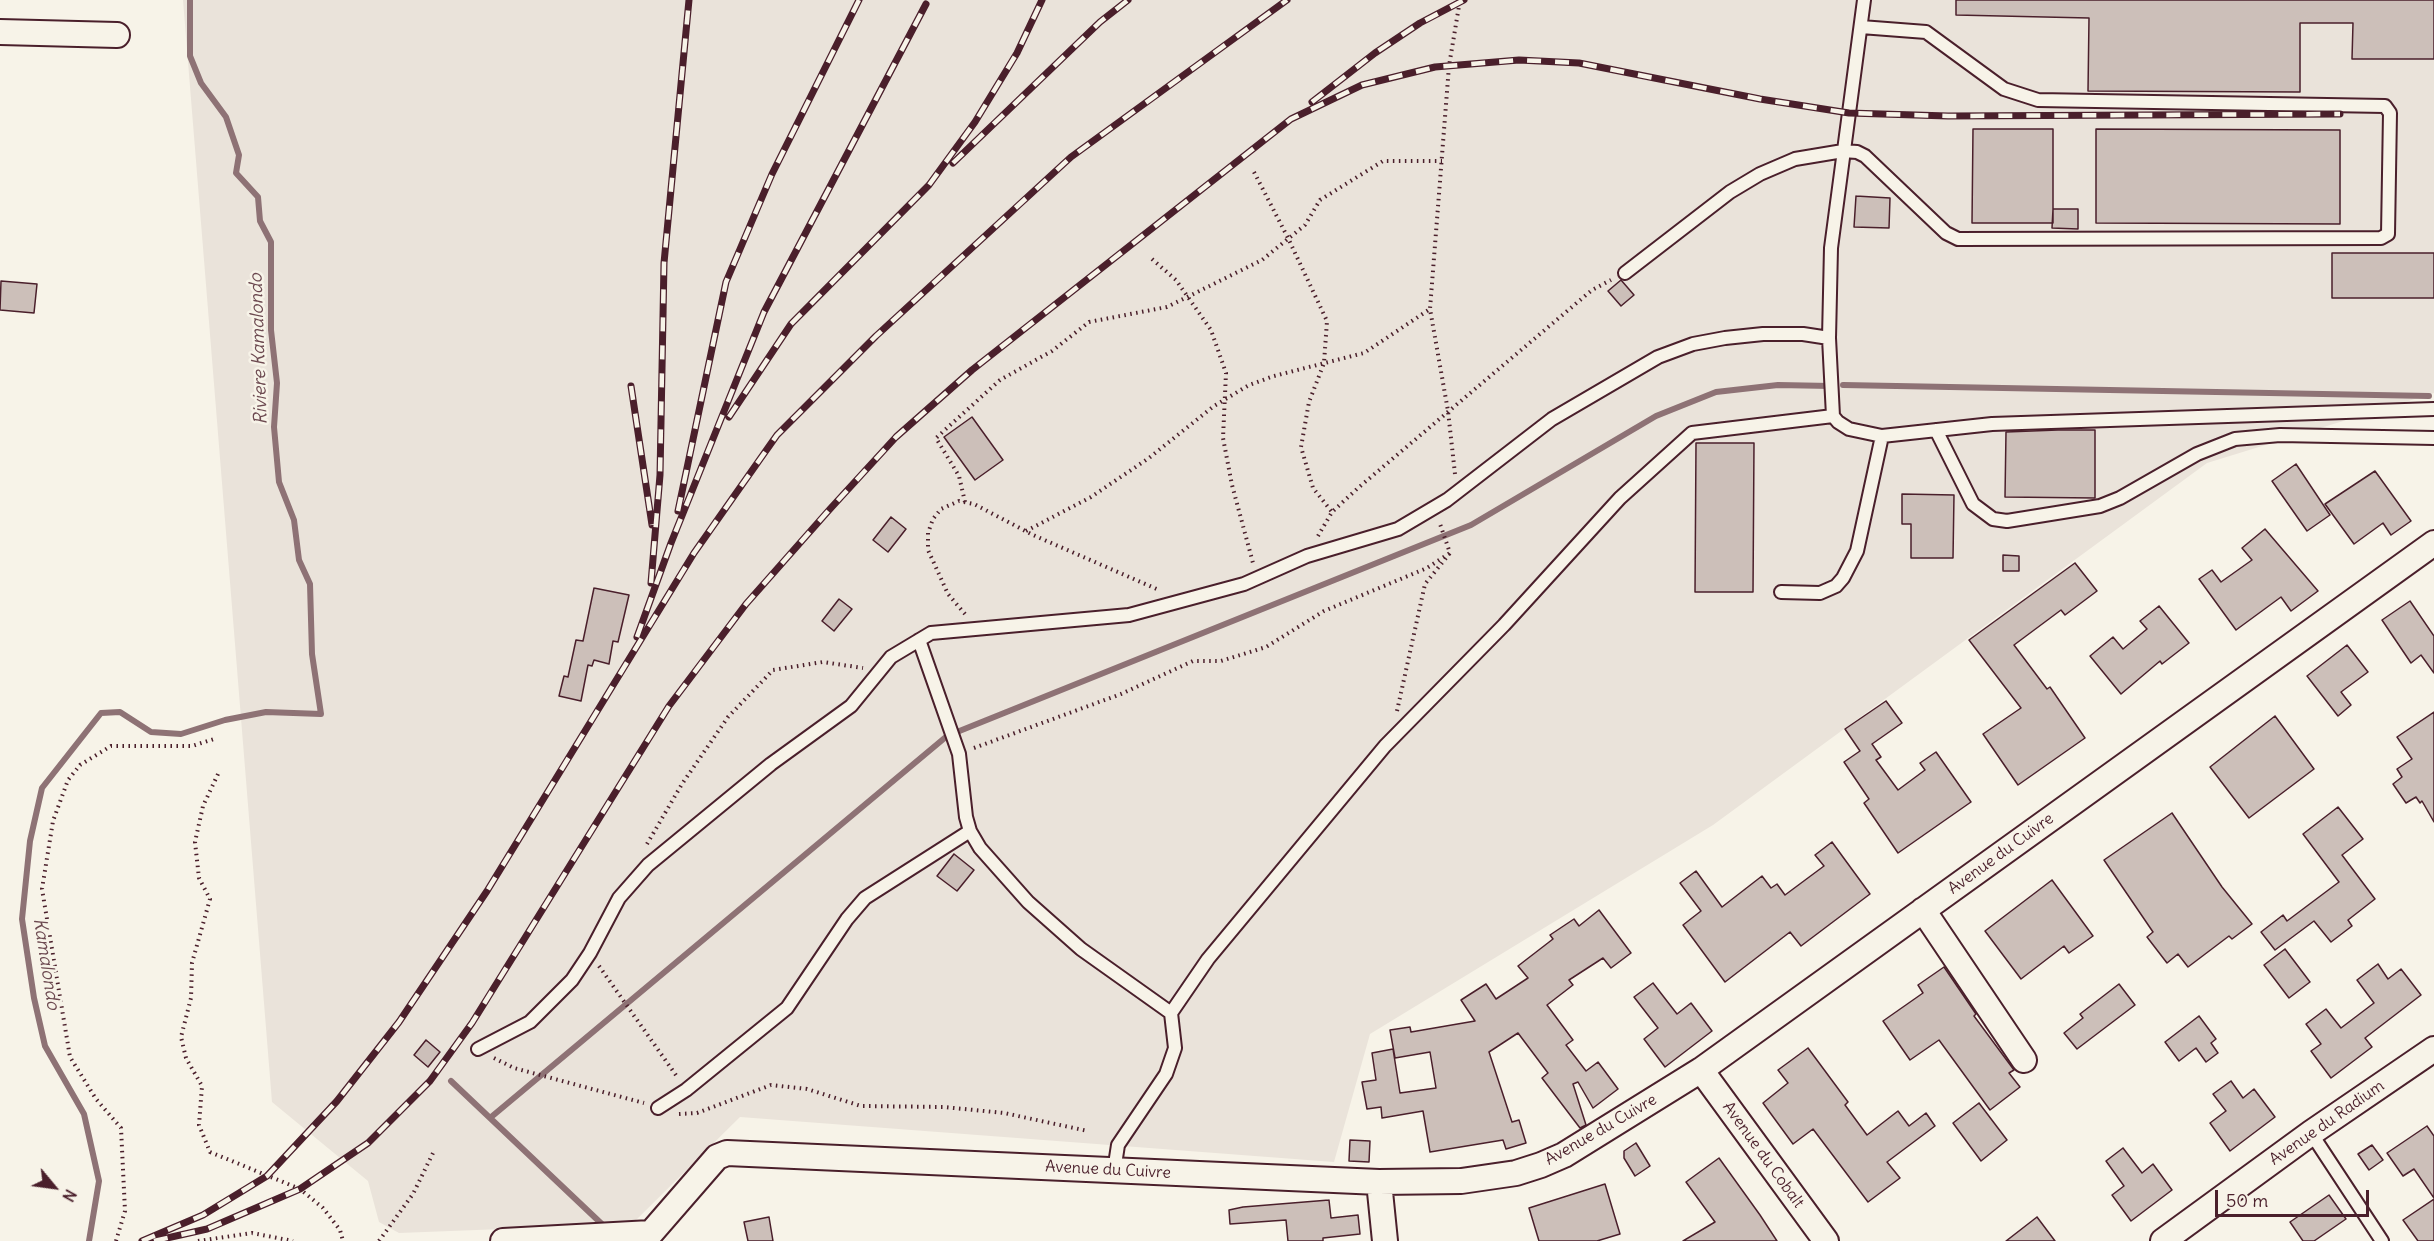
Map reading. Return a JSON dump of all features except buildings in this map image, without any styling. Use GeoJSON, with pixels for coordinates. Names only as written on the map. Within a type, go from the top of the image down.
{"type":"FeatureCollection","features":[{"type":"Feature","properties":{"kind":"street"},"geometry":{"type":"LineString","coordinates":[[0,32],[117,35]]}},
{"type":"Feature","properties":{"kind":"street","name":"Avenue du Cuivre"},"geometry":{"type":"LineString","coordinates":[[503,1241],[645,1235],[656,1230],[717,1157],[727,1153],[1379,1182],[1487,1178],[1541,1165],[1564,1155],[1701,1070],[2434,543]]}},
{"type":"Feature","properties":{"kind":"street"},"geometry":{"type":"LineString","coordinates":[[1923,910],[2024,1060]]}},
{"type":"Feature","properties":{"kind":"street","name":"Avenue du Radium"},"geometry":{"type":"LineString","coordinates":[[2163,1241],[2311,1133],[2434,1048]]}},
{"type":"Feature","properties":{"kind":"street","name":"Avenue du Cobalt"},"geometry":{"type":"LineString","coordinates":[[1701,1070],[1826,1241]]}},
{"type":"Feature","properties":{"kind":"street"},"geometry":{"type":"LineString","coordinates":[[1379,1182],[1385,1241]]}},
{"type":"Feature","properties":{"kind":"lane"},"geometry":{"type":"LineString","coordinates":[[1833,416],[1829,338],[1832,248],[1864,0]]}},
{"type":"Feature","properties":{"kind":"lane"},"geometry":{"type":"LineString","coordinates":[[1625,273],[1730,192],[1760,174],[1795,159],[1843,151],[1857,152],[1865,156],[1946,232],[1958,238],[2381,238],[2390,229],[2390,113],[2385,106],[2038,100],[2004,89],[1926,32],[1861,27]]}},
{"type":"Feature","properties":{"kind":"lane"},"geometry":{"type":"LineString","coordinates":[[478,1049],[530,1022],[572,980],[590,953],[619,898],[648,865],[771,764],[851,706],[891,657],[931,633],[1129,615],[1191,599],[1258,577],[1307,556],[1398,529],[1457,492],[1552,419],[1659,357],[1693,344],[1725,338],[1783,334],[1829,338]]}},
{"type":"Feature","properties":{"kind":"lane"},"geometry":{"type":"LineString","coordinates":[[1114,1171],[1118,1145],[1169,1065],[1175,1048],[1171,1013],[1208,959],[1385,746],[1504,625],[1620,498],[1692,433],[1833,416],[1850,429],[1882,436],[1992,424],[2434,409]]}},
{"type":"Feature","properties":{"kind":"lane"},"geometry":{"type":"LineString","coordinates":[[1936,430],[1972,504],[1993,519],[2007,520],[2100,506],[2197,454],[2235,439],[2280,435],[2434,438]]}},
{"type":"Feature","properties":{"kind":"lane"},"geometry":{"type":"LineString","coordinates":[[1781,592],[1829,590],[1846,573],[1857,551],[1882,436]]}},
{"type":"Feature","properties":{"kind":"lane"},"geometry":{"type":"LineString","coordinates":[[919,640],[959,753],[970,831],[980,848],[1028,902],[1081,949],[1171,1013]]}},
{"type":"Feature","properties":{"kind":"lane"},"geometry":{"type":"LineString","coordinates":[[658,1107],[686,1090],[787,1008],[847,919],[865,898],[970,831]]}},
{"type":"Feature","properties":{"kind":"lane"},"geometry":{"type":"LineString","coordinates":[[2311,1133],[2382,1241]]}},
{"type":"Feature","properties":{"kind":"path"},"geometry":{"type":"LineString","coordinates":[[1457,492],[1448,411],[1430,309],[1449,66],[1460,0]]}},
{"type":"Feature","properties":{"kind":"path"},"geometry":{"type":"LineString","coordinates":[[965,502],[960,476],[936,438],[1000,380],[1052,351],[1089,322],[1167,307],[1262,260],[1305,225],[1320,200],[1383,161],[1442,160]]}},
{"type":"Feature","properties":{"kind":"path"},"geometry":{"type":"LineString","coordinates":[[1254,172],[1327,321],[1324,363],[1309,402],[1301,447],[1313,488],[1332,512]]}},
{"type":"Feature","properties":{"kind":"path"},"geometry":{"type":"LineString","coordinates":[[1152,259],[1176,280],[1189,296],[1211,330],[1226,373],[1223,438],[1245,539],[1258,577]]}},
{"type":"Feature","properties":{"kind":"path"},"geometry":{"type":"LineString","coordinates":[[1307,556],[1332,512],[1592,290],[1625,273]]}},
{"type":"Feature","properties":{"kind":"path"},"geometry":{"type":"LineString","coordinates":[[1026,531],[1091,497],[1226,399],[1249,385],[1274,375],[1364,353],[1430,309]]}},
{"type":"Feature","properties":{"kind":"path"},"geometry":{"type":"LineString","coordinates":[[982,629],[948,594],[928,550],[928,533],[933,519],[941,509],[951,503],[965,502],[991,512],[1026,531],[1174,597],[1191,599]]}},
{"type":"Feature","properties":{"kind":"path"},"geometry":{"type":"LineString","coordinates":[[1434,508],[1450,553]]}},
{"type":"Feature","properties":{"kind":"path"},"geometry":{"type":"LineString","coordinates":[[1396,714],[1425,584],[1450,553]]}},
{"type":"Feature","properties":{"kind":"path"},"geometry":{"type":"LineString","coordinates":[[959,753],[1121,694],[1193,662],[1221,660],[1266,646],[1324,611],[1426,568],[1450,553]]}},
{"type":"Feature","properties":{"kind":"path"},"geometry":{"type":"LineString","coordinates":[[645,847],[681,784],[728,717],[773,670],[823,662],[861,669],[891,657]]}},
{"type":"Feature","properties":{"kind":"path"},"geometry":{"type":"LineString","coordinates":[[116,1241],[125,1211],[120,1128],[96,1099],[70,1057],[42,890],[53,821],[68,780],[80,765],[111,746],[192,746],[214,739]]}},
{"type":"Feature","properties":{"kind":"path"},"geometry":{"type":"LineString","coordinates":[[218,774],[203,806],[195,842],[199,878],[210,899],[192,963],[191,998],[181,1037],[186,1058],[202,1086],[199,1125],[210,1152],[300,1189],[323,1208],[340,1230],[343,1241]]}},
{"type":"Feature","properties":{"kind":"path"},"geometry":{"type":"LineString","coordinates":[[590,953],[686,1090]]}},
{"type":"Feature","properties":{"kind":"path"},"geometry":{"type":"LineString","coordinates":[[478,1049],[514,1068],[593,1087],[658,1107],[669,1114],[698,1113],[771,1086],[807,1089],[861,1106],[944,1107],[1004,1113],[1088,1131]]}},
{"type":"Feature","properties":{"kind":"path"},"geometry":{"type":"LineString","coordinates":[[379,1241],[413,1194],[433,1153]]}},
{"type":"Feature","properties":{"kind":"path"},"geometry":{"type":"LineString","coordinates":[[198,1241],[252,1233],[293,1241]]}},
{"type":"Feature","properties":{"kind":"shaded area"},"geometry":{"type":"Polygon","coordinates":[[[183,0],[2434,0],[2434,393],[2207,463],[1713,825],[1370,1034],[1334,1162],[740,1117],[632,1224],[399,1233],[379,1222],[368,1181],[272,1102],[183,0]]]}},
{"type":"Feature","properties":{"kind":"waterway","name":"Kamalondo"},"geometry":{"type":"LineString","coordinates":[[89,1241],[99,1181],[84,1114],[45,1046],[34,998],[22,919],[30,841],[42,788],[101,713],[120,712],[151,732],[181,734],[225,720],[266,712],[321,714],[312,654],[310,584],[299,560],[294,520],[279,482],[274,427],[277,383],[271,330],[271,242],[260,221],[258,197],[236,173],[239,155],[226,117],[201,83],[190,56],[190,0]]}},
{"type":"Feature","properties":{"kind":"waterway"},"geometry":{"type":"LineString","coordinates":[[490,1118],[947,736],[1471,525],[1656,416],[1716,392],[1778,385],[1831,386]]}},
{"type":"Feature","properties":{"kind":"waterway"},"geometry":{"type":"LineString","coordinates":[[1843,385],[2429,396]]}},
{"type":"Feature","properties":{"kind":"waterway"},"geometry":{"type":"LineString","coordinates":[[451,1081],[605,1227]]}},
{"type":"Feature","properties":{"kind":"railway"},"geometry":{"type":"LineString","coordinates":[[651,583],[660,475],[664,263],[689,0]]}},
{"type":"Feature","properties":{"kind":"railway"},"geometry":{"type":"LineString","coordinates":[[678,511],[726,282],[772,174],[859,0]]}},
{"type":"Feature","properties":{"kind":"railway"},"geometry":{"type":"LineString","coordinates":[[729,417],[791,324],[929,185],[975,122],[1017,53],[1042,0]]}},
{"type":"Feature","properties":{"kind":"railway"},"geometry":{"type":"LineString","coordinates":[[953,163],[1100,22],[1128,0]]}},
{"type":"Feature","properties":{"kind":"railway"},"geometry":{"type":"LineString","coordinates":[[142,1241],[203,1215],[267,1176],[337,1101],[399,1022],[487,891],[694,553],[777,435],[876,336],[1071,157],[1287,0]]}},
{"type":"Feature","properties":{"kind":"railway"},"geometry":{"type":"LineString","coordinates":[[1312,102],[1375,53],[1420,23],[1464,0]]}},
{"type":"Feature","properties":{"kind":"railway"},"geometry":{"type":"LineString","coordinates":[[637,637],[671,543],[764,312],[926,4]]}},
{"type":"Feature","properties":{"kind":"railway"},"geometry":{"type":"LineString","coordinates":[[154,1241],[207,1229],[300,1189],[368,1143],[430,1081],[472,1023],[669,706],[746,604],[830,509],[896,437],[972,370],[1291,119],[1362,85],[1435,67],[1519,60],[1579,63],[1760,99],[1849,113],[1948,116],[2340,114]]}},
{"type":"Feature","properties":{"kind":"railway"},"geometry":{"type":"LineString","coordinates":[[631,386],[652,525]]}},
{"type":"Feature","properties":{"kind":"water label","name":"Riviere Kamalondo"},"geometry":{"type":"Point","coordinates":[259,349]}}]}
